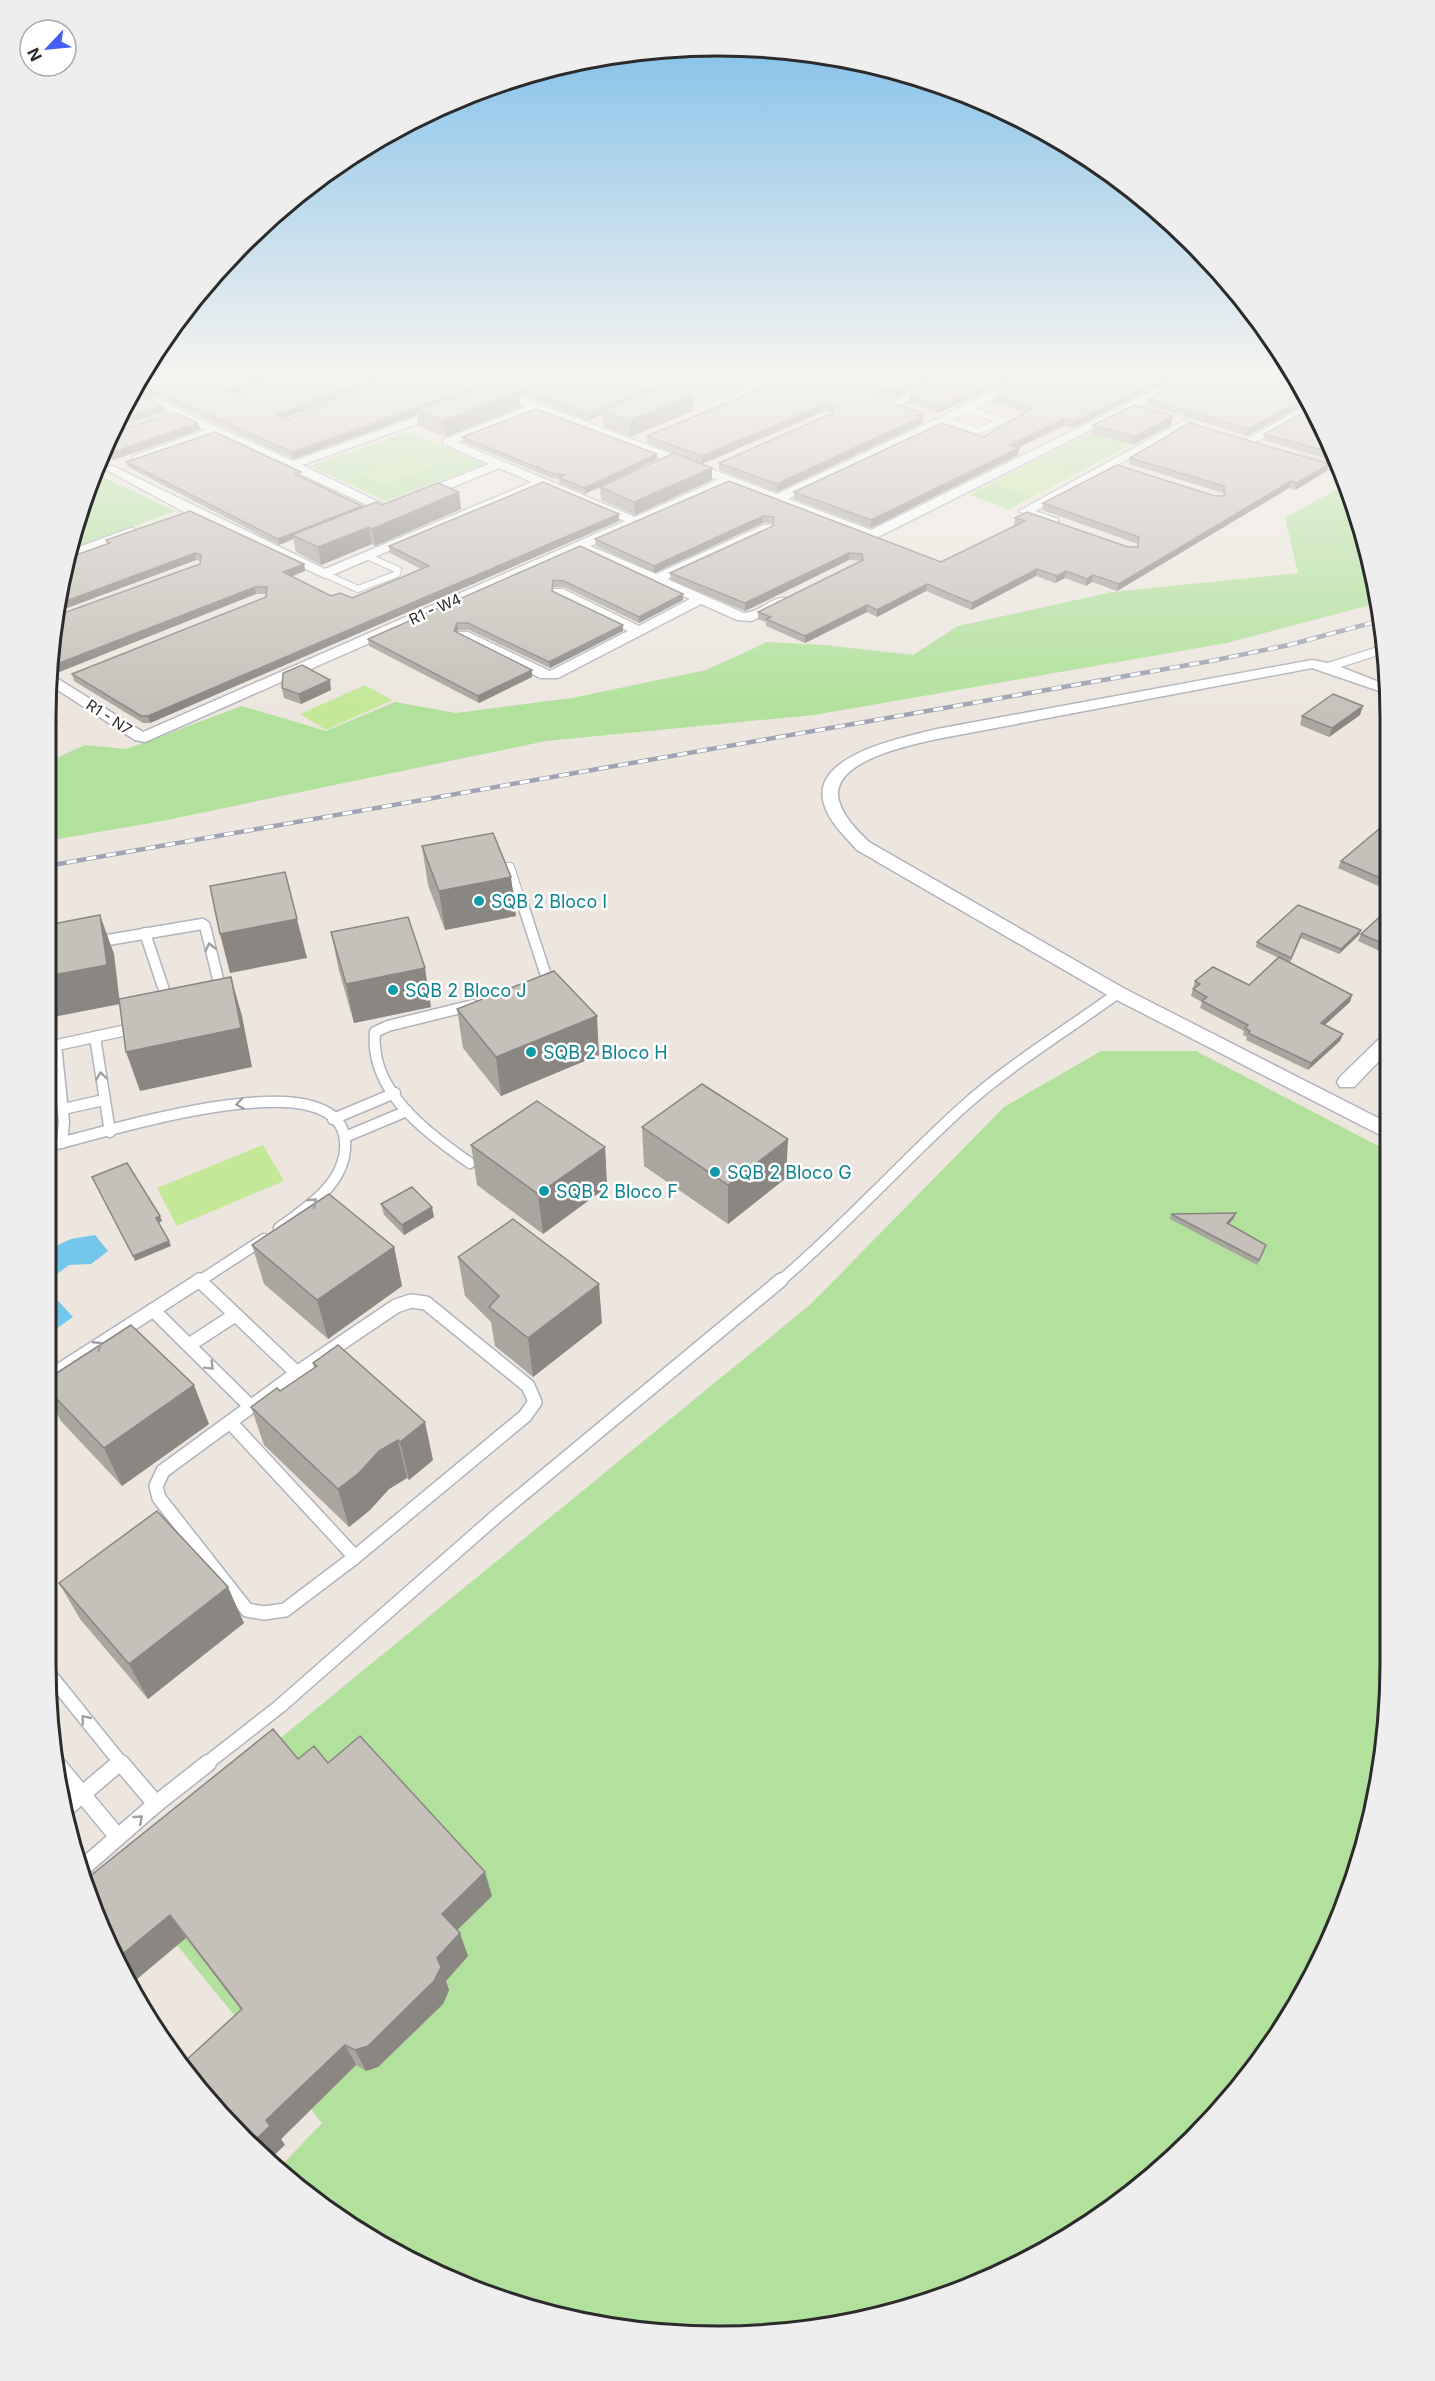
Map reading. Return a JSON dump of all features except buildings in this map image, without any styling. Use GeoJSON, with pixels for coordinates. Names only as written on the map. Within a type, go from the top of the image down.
{"type":"FeatureCollection","features":[{"type":"Feature","properties":{"kind":"street"},"geometry":{"type":"LineString","coordinates":[[146,487],[325,574],[530,487]]}},
{"type":"Feature","properties":{"kind":"street"},"geometry":{"type":"LineString","coordinates":[[350,487],[397,505]]}},
{"type":"Feature","properties":{"kind":"street"},"geometry":{"type":"LineString","coordinates":[[366,517],[441,487]]}},
{"type":"Feature","properties":{"kind":"street"},"geometry":{"type":"LineString","coordinates":[[447,487],[487,505]]}},
{"type":"Feature","properties":{"kind":"street"},"geometry":{"type":"LineString","coordinates":[[554,487],[635,520]]}},
{"type":"Feature","properties":{"kind":"street","name":"R1 - W4"},"geometry":{"type":"LineString","coordinates":[[142,737],[712,487]]}},
{"type":"Feature","properties":{"kind":"street"},"geometry":{"type":"LineString","coordinates":[[747,487],[872,535],[969,487]]}},
{"type":"Feature","properties":{"kind":"street"},"geometry":{"type":"LineString","coordinates":[[777,499],[803,487]]}},
{"type":"Feature","properties":{"kind":"street"},"geometry":{"type":"LineString","coordinates":[[1067,487],[1025,510],[1070,527]]}},
{"type":"Feature","properties":{"kind":"street"},"geometry":{"type":"LineString","coordinates":[[585,500],[605,490]]}},
{"type":"Feature","properties":{"kind":"street"},"geometry":{"type":"LineString","coordinates":[[169,518],[190,510]]}},
{"type":"Feature","properties":{"kind":"street"},"geometry":{"type":"LineString","coordinates":[[76,553],[147,526]]}},
{"type":"Feature","properties":{"kind":"street"},"geometry":{"type":"LineString","coordinates":[[654,580],[768,528]]}},
{"type":"Feature","properties":{"kind":"street"},"geometry":{"type":"LineString","coordinates":[[279,552],[301,544]]}},
{"type":"Feature","properties":{"kind":"street"},"geometry":{"type":"LineString","coordinates":[[578,545],[699,600],[746,618],[793,596]]}},
{"type":"Feature","properties":{"kind":"street"},"geometry":{"type":"LineString","coordinates":[[558,592],[639,631]]}},
{"type":"Feature","properties":{"kind":"street"},"geometry":{"type":"LineString","coordinates":[[463,635],[549,675],[699,600]]}},
{"type":"Feature","properties":{"kind":"street"},"geometry":{"type":"LineString","coordinates":[[1379,687],[1328,667],[1312,664],[883,746],[843,767],[831,783],[830,797],[832,810],[843,829],[863,846],[1118,993],[1380,1128]]}},
{"type":"Feature","properties":{"kind":"street"},"geometry":{"type":"LineString","coordinates":[[57,679],[76,674]]}},
{"type":"Feature","properties":{"kind":"street","name":"R1 - N7"},"geometry":{"type":"LineString","coordinates":[[57,685],[142,737]]}},
{"type":"Feature","properties":{"kind":"street"},"geometry":{"type":"LineString","coordinates":[[1347,1082],[1380,1048]]}},
{"type":"Feature","properties":{"kind":"lane"},"geometry":{"type":"LineString","coordinates":[[325,574],[358,589],[397,574],[398,570],[367,556]]}},
{"type":"Feature","properties":{"kind":"lane"},"geometry":{"type":"LineString","coordinates":[[1328,667],[1376,652]]}},
{"type":"Feature","properties":{"kind":"lane"},"geometry":{"type":"LineString","coordinates":[[478,869],[500,865],[510,867],[551,985],[538,988]]}},
{"type":"Feature","properties":{"kind":"lane"},"geometry":{"type":"LineString","coordinates":[[91,943],[194,923],[206,926],[222,995],[218,1003]]}},
{"type":"Feature","properties":{"kind":"lane"},"geometry":{"type":"LineString","coordinates":[[145,933],[171,1009]]}},
{"type":"Feature","properties":{"kind":"lane"},"geometry":{"type":"LineString","coordinates":[[87,1864],[156,1804],[279,1707],[500,1513],[799,1265],[965,1105],[1021,1060],[1053,1041],[1118,993]]}},
{"type":"Feature","properties":{"kind":"lane"},"geometry":{"type":"LineString","coordinates":[[470,1163],[427,1133],[407,1111],[375,1056],[372,1041],[375,1032],[388,1026],[480,1003]]}},
{"type":"Feature","properties":{"kind":"lane"},"geometry":{"type":"LineString","coordinates":[[56,1045],[152,1025]]}},
{"type":"Feature","properties":{"kind":"lane"},"geometry":{"type":"LineString","coordinates":[[95,1037],[110,1132]]}},
{"type":"Feature","properties":{"kind":"lane"},"geometry":{"type":"LineString","coordinates":[[56,1069],[63,1109],[62,1143]]}},
{"type":"Feature","properties":{"kind":"lane"},"geometry":{"type":"LineString","coordinates":[[333,1119],[395,1093]]}},
{"type":"Feature","properties":{"kind":"lane"},"geometry":{"type":"LineString","coordinates":[[63,1109],[104,1100]]}},
{"type":"Feature","properties":{"kind":"lane"},"geometry":{"type":"LineString","coordinates":[[56,1144],[222,1107],[279,1100],[300,1104],[333,1119],[345,1137],[346,1152],[342,1169],[313,1203],[271,1234],[56,1372]]}},
{"type":"Feature","properties":{"kind":"lane"},"geometry":{"type":"LineString","coordinates":[[345,1137],[407,1111]]}},
{"type":"Feature","properties":{"kind":"lane"},"geometry":{"type":"LineString","coordinates":[[199,1280],[297,1373]]}},
{"type":"Feature","properties":{"kind":"lane"},"geometry":{"type":"LineString","coordinates":[[411,1301],[426,1303],[528,1386],[535,1402],[525,1416],[355,1557],[285,1610],[264,1613],[247,1610],[159,1498],[156,1486],[163,1471],[297,1373],[396,1306],[411,1301]]}},
{"type":"Feature","properties":{"kind":"lane"},"geometry":{"type":"LineString","coordinates":[[153,1310],[251,1407]]}},
{"type":"Feature","properties":{"kind":"lane"},"geometry":{"type":"LineString","coordinates":[[189,1345],[235,1315]]}},
{"type":"Feature","properties":{"kind":"lane"},"geometry":{"type":"LineString","coordinates":[[230,1422],[355,1557]]}},
{"type":"Feature","properties":{"kind":"lane"},"geometry":{"type":"LineString","coordinates":[[56,1682],[156,1804]]}},
{"type":"Feature","properties":{"kind":"lane"},"geometry":{"type":"LineString","coordinates":[[71,1804],[120,1762]]}},
{"type":"Feature","properties":{"kind":"lane"},"geometry":{"type":"LineString","coordinates":[[65,1773],[118,1837]]}},
{"type":"Feature","properties":{"kind":"green space"},"geometry":{"type":"Polygon","coordinates":[[[98,487],[124,487],[175,511],[78,548],[98,487]]]}},
{"type":"Feature","properties":{"kind":"green space"},"geometry":{"type":"Polygon","coordinates":[[[356,487],[423,487],[386,501],[356,487]]]}},
{"type":"Feature","properties":{"kind":"green space"},"geometry":{"type":"Polygon","coordinates":[[[984,487],[1050,487],[1009,509],[969,495],[984,487]]]}},
{"type":"Feature","properties":{"kind":"green space"},"geometry":{"type":"Polygon","coordinates":[[[1002,487],[1049,487],[1031,497],[1002,487]]]}},
{"type":"Feature","properties":{"kind":"green space"},"geometry":{"type":"Polygon","coordinates":[[[1338,488],[1357,546],[1370,605],[1227,643],[814,715],[546,741],[162,821],[56,839],[56,758],[85,745],[126,749],[242,706],[326,731],[395,702],[456,713],[572,698],[706,670],[767,642],[824,645],[913,655],[958,626],[1112,592],[1298,573],[1285,518],[1338,488]]]}},
{"type":"Feature","properties":{"kind":"green space"},"geometry":{"type":"Polygon","coordinates":[[[365,685],[392,700],[326,730],[300,714],[365,685]]]}},
{"type":"Feature","properties":{"kind":"green space"},"geometry":{"type":"Polygon","coordinates":[[[1101,1051],[1196,1051],[1380,1147],[1380,1664],[1374,1750],[1357,1835],[1344,1876],[1329,1917],[1291,1994],[1243,2067],[1215,2100],[1186,2132],[1121,2189],[1048,2237],[1010,2257],[971,2275],[889,2303],[847,2313],[761,2324],[718,2326],[631,2320],[546,2303],[505,2290],[464,2275],[386,2237],[314,2189],[284,2163],[322,2123],[137,1896],[195,1808],[811,1304],[1004,1107],[1101,1051]]]}},
{"type":"Feature","properties":{"kind":"green space"},"geometry":{"type":"Polygon","coordinates":[[[263,1145],[284,1181],[177,1226],[157,1188],[263,1145]]]}},
{"type":"Feature","properties":{"kind":"water"},"geometry":{"type":"Polygon","coordinates":[[[95,1235],[108,1251],[91,1264],[69,1265],[56,1275],[56,1246],[71,1239],[95,1235]]]}},
{"type":"Feature","properties":{"kind":"water"},"geometry":{"type":"Polygon","coordinates":[[[56,1299],[73,1317],[56,1329],[56,1299]]]}},
{"type":"Feature","properties":{"kind":"railway"},"geometry":{"type":"LineString","coordinates":[[56,864],[1211,661],[1289,645],[1373,623]]}},
{"type":"Feature","properties":{"kind":"place","name":"SQB 2 Bloco I"},"geometry":{"type":"Point","coordinates":[479,901]}},
{"type":"Feature","properties":{"kind":"place","name":"SQB 2 Bloco J"},"geometry":{"type":"Point","coordinates":[393,990]}},
{"type":"Feature","properties":{"kind":"place","name":"SQB 2 Bloco H"},"geometry":{"type":"Point","coordinates":[531,1052]}},
{"type":"Feature","properties":{"kind":"place","name":"SQB 2 Bloco G"},"geometry":{"type":"Point","coordinates":[715,1172]}},
{"type":"Feature","properties":{"kind":"place","name":"SQB 2 Bloco F"},"geometry":{"type":"Point","coordinates":[544,1191]}}]}
